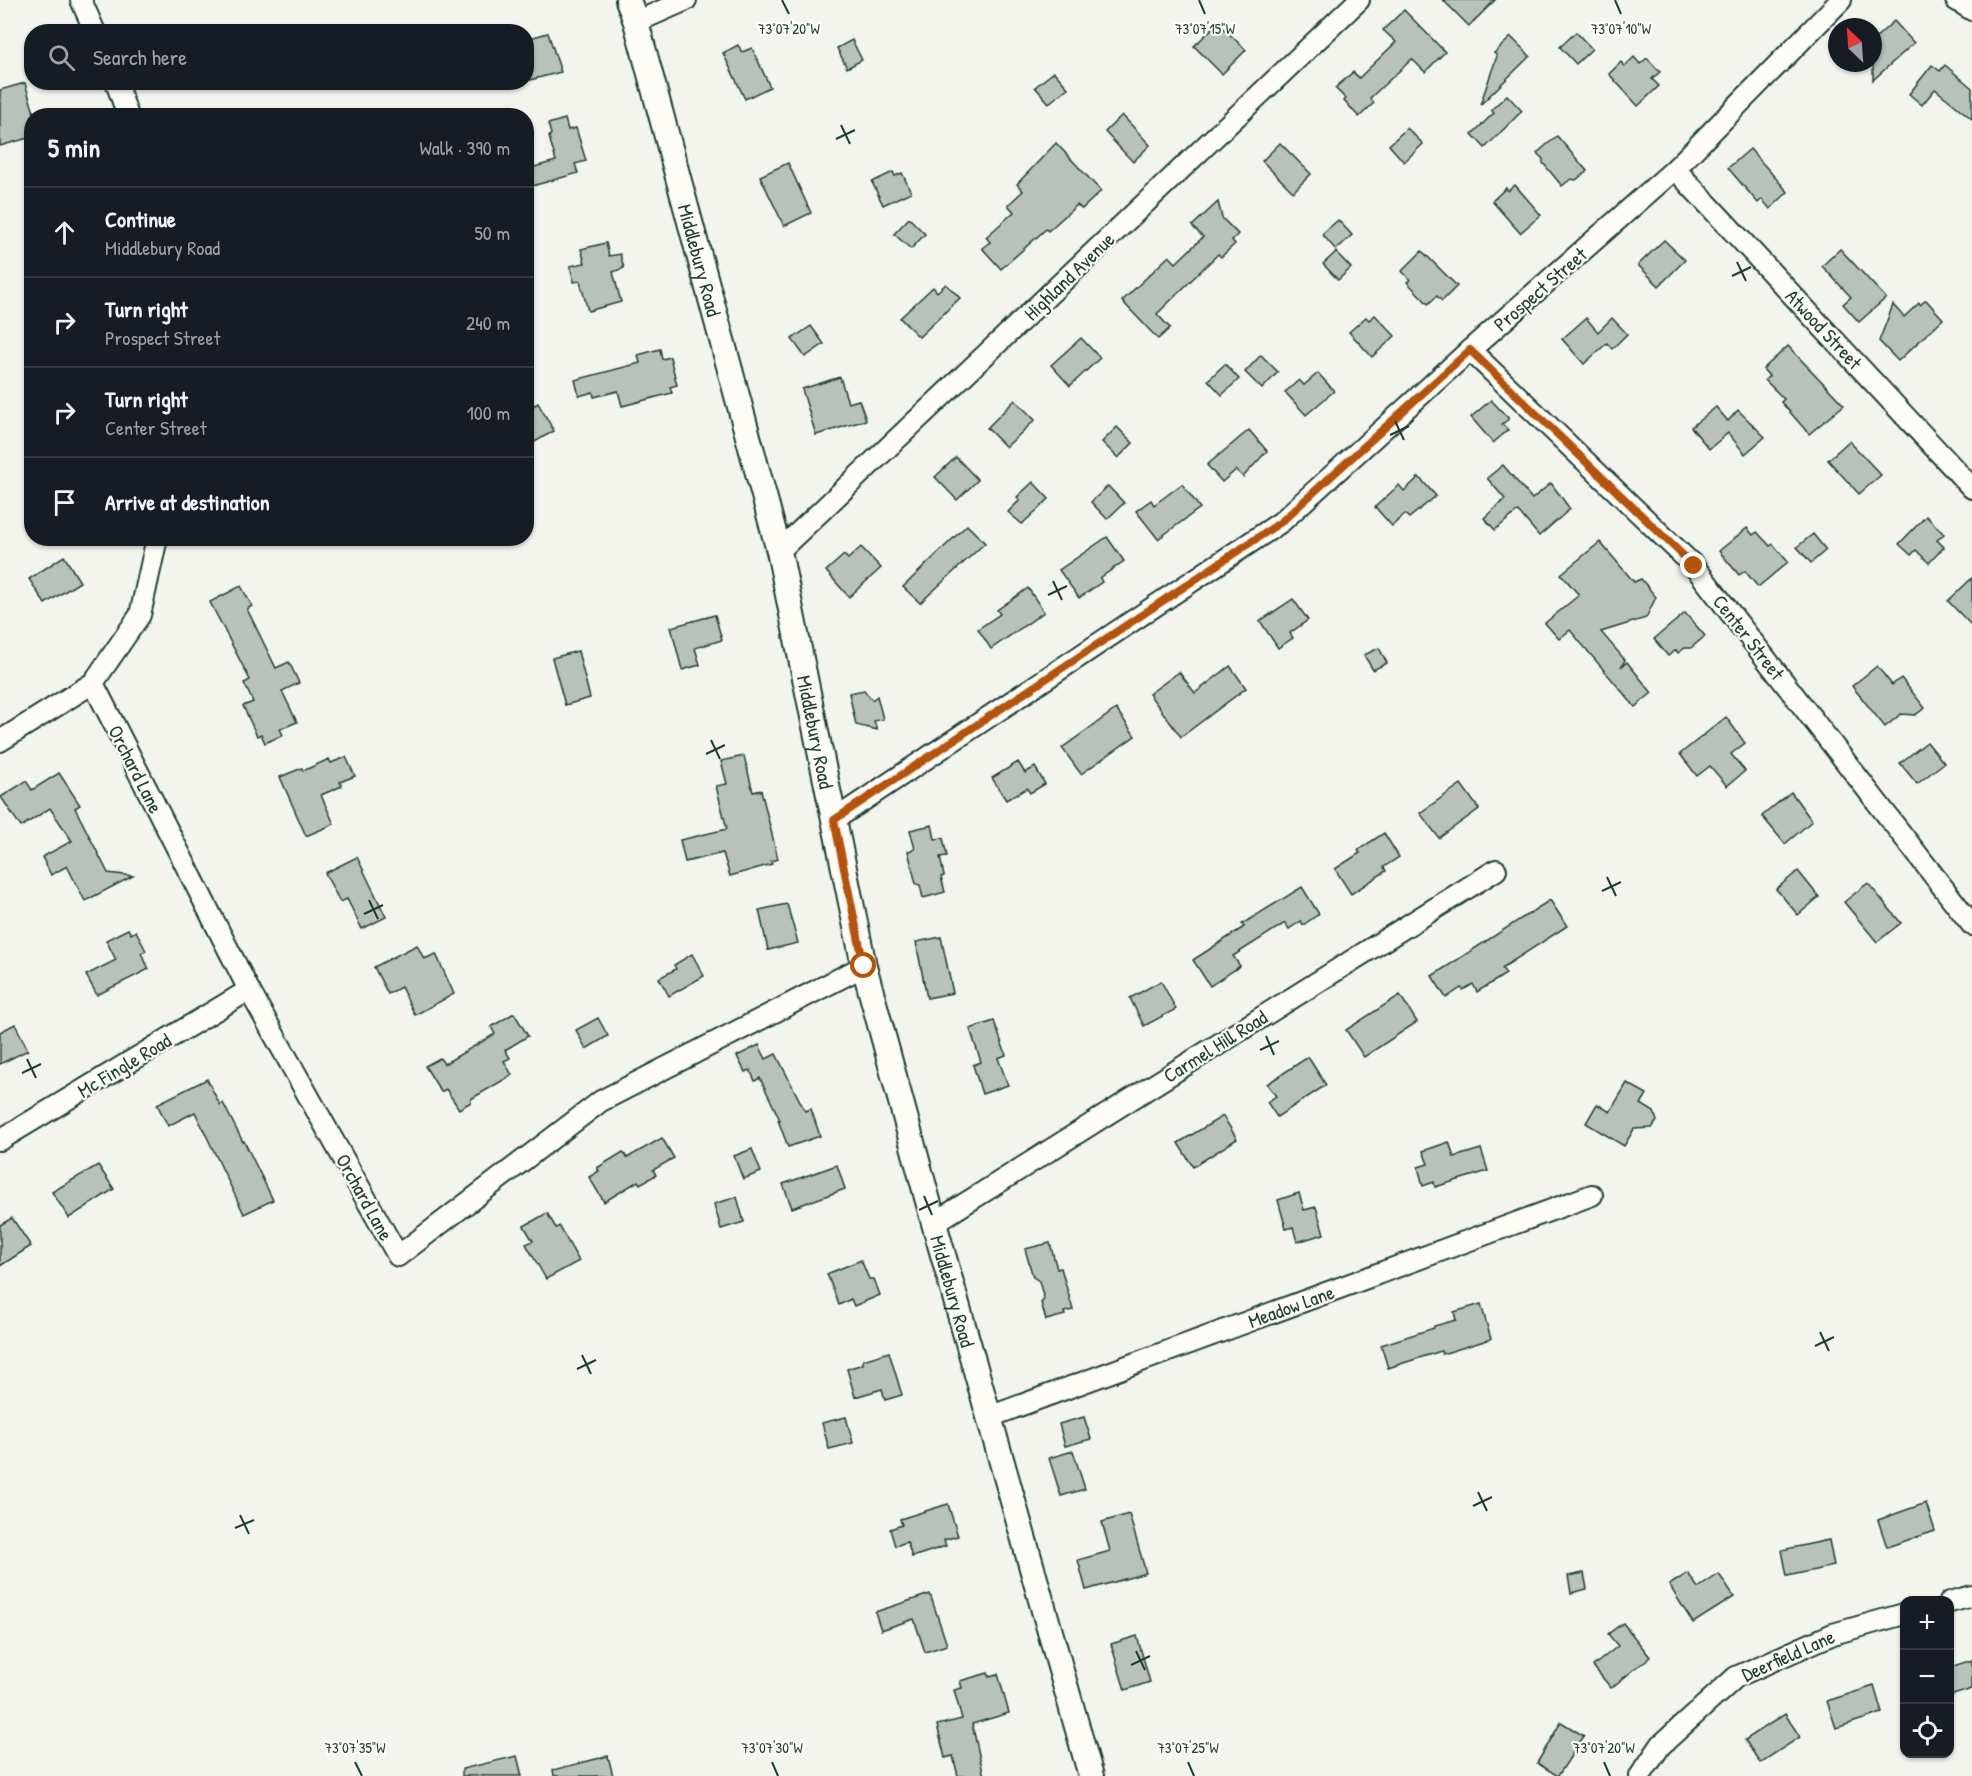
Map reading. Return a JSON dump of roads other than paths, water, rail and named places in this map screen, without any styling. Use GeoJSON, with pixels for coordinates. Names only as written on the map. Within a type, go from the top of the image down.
{"type":"FeatureCollection","features":[{"type":"Feature","properties":{"kind":"street"},"geometry":{"type":"LineString","coordinates":[[81,0],[92,24]]}},
{"type":"Feature","properties":{"kind":"street"},"geometry":{"type":"LineString","coordinates":[[632,11],[686,0]]}},
{"type":"Feature","properties":{"kind":"street","name":"Highland Avenue"},"geometry":{"type":"LineString","coordinates":[[779,551],[1359,0]]}},
{"type":"Feature","properties":{"kind":"street","name":"Prospect Street"},"geometry":{"type":"LineString","coordinates":[[834,820],[1281,522],[1470,350],[1675,169],[1841,0]]}},
{"type":"Feature","properties":{"kind":"street"},"geometry":{"type":"LineString","coordinates":[[1956,0],[1972,10]]}},
{"type":"Feature","properties":{"kind":"street","name":"Middlebury Road"},"geometry":{"type":"LineString","coordinates":[[632,11],[779,551],[864,966],[934,1223],[1091,1776]]}},
{"type":"Feature","properties":{"kind":"street"},"geometry":{"type":"LineString","coordinates":[[119,90],[125,108]]}},
{"type":"Feature","properties":{"kind":"street","name":"Atwood Street"},"geometry":{"type":"LineString","coordinates":[[1675,169],[1972,489]]}},
{"type":"Feature","properties":{"kind":"street","name":"Center Street"},"geometry":{"type":"LineString","coordinates":[[1470,350],[1694,566],[1972,925]]}},
{"type":"Feature","properties":{"kind":"street"},"geometry":{"type":"LineString","coordinates":[[0,741],[93,683],[140,615],[155,546]]}},
{"type":"Feature","properties":{"kind":"street","name":"Orchard Lane"},"geometry":{"type":"LineString","coordinates":[[93,683],[249,990],[398,1256],[601,1101],[864,966]]}},
{"type":"Feature","properties":{"kind":"street","name":"Carmel Hill Road"},"geometry":{"type":"LineString","coordinates":[[934,1223],[1496,870]]}},
{"type":"Feature","properties":{"kind":"street","name":"Mc Fingle Road"},"geometry":{"type":"LineString","coordinates":[[0,1140],[249,990]]}},
{"type":"Feature","properties":{"kind":"street","name":"Meadow Lane"},"geometry":{"type":"LineString","coordinates":[[989,1416],[1592,1195]]}},
{"type":"Feature","properties":{"kind":"street"},"geometry":{"type":"LineString","coordinates":[[1954,1601],[1972,1596]]}},
{"type":"Feature","properties":{"kind":"street","name":"Deerfield Lane"},"geometry":{"type":"LineString","coordinates":[[1640,1776],[1661,1745],[1736,1677],[1833,1634],[1900,1615]]}}]}
